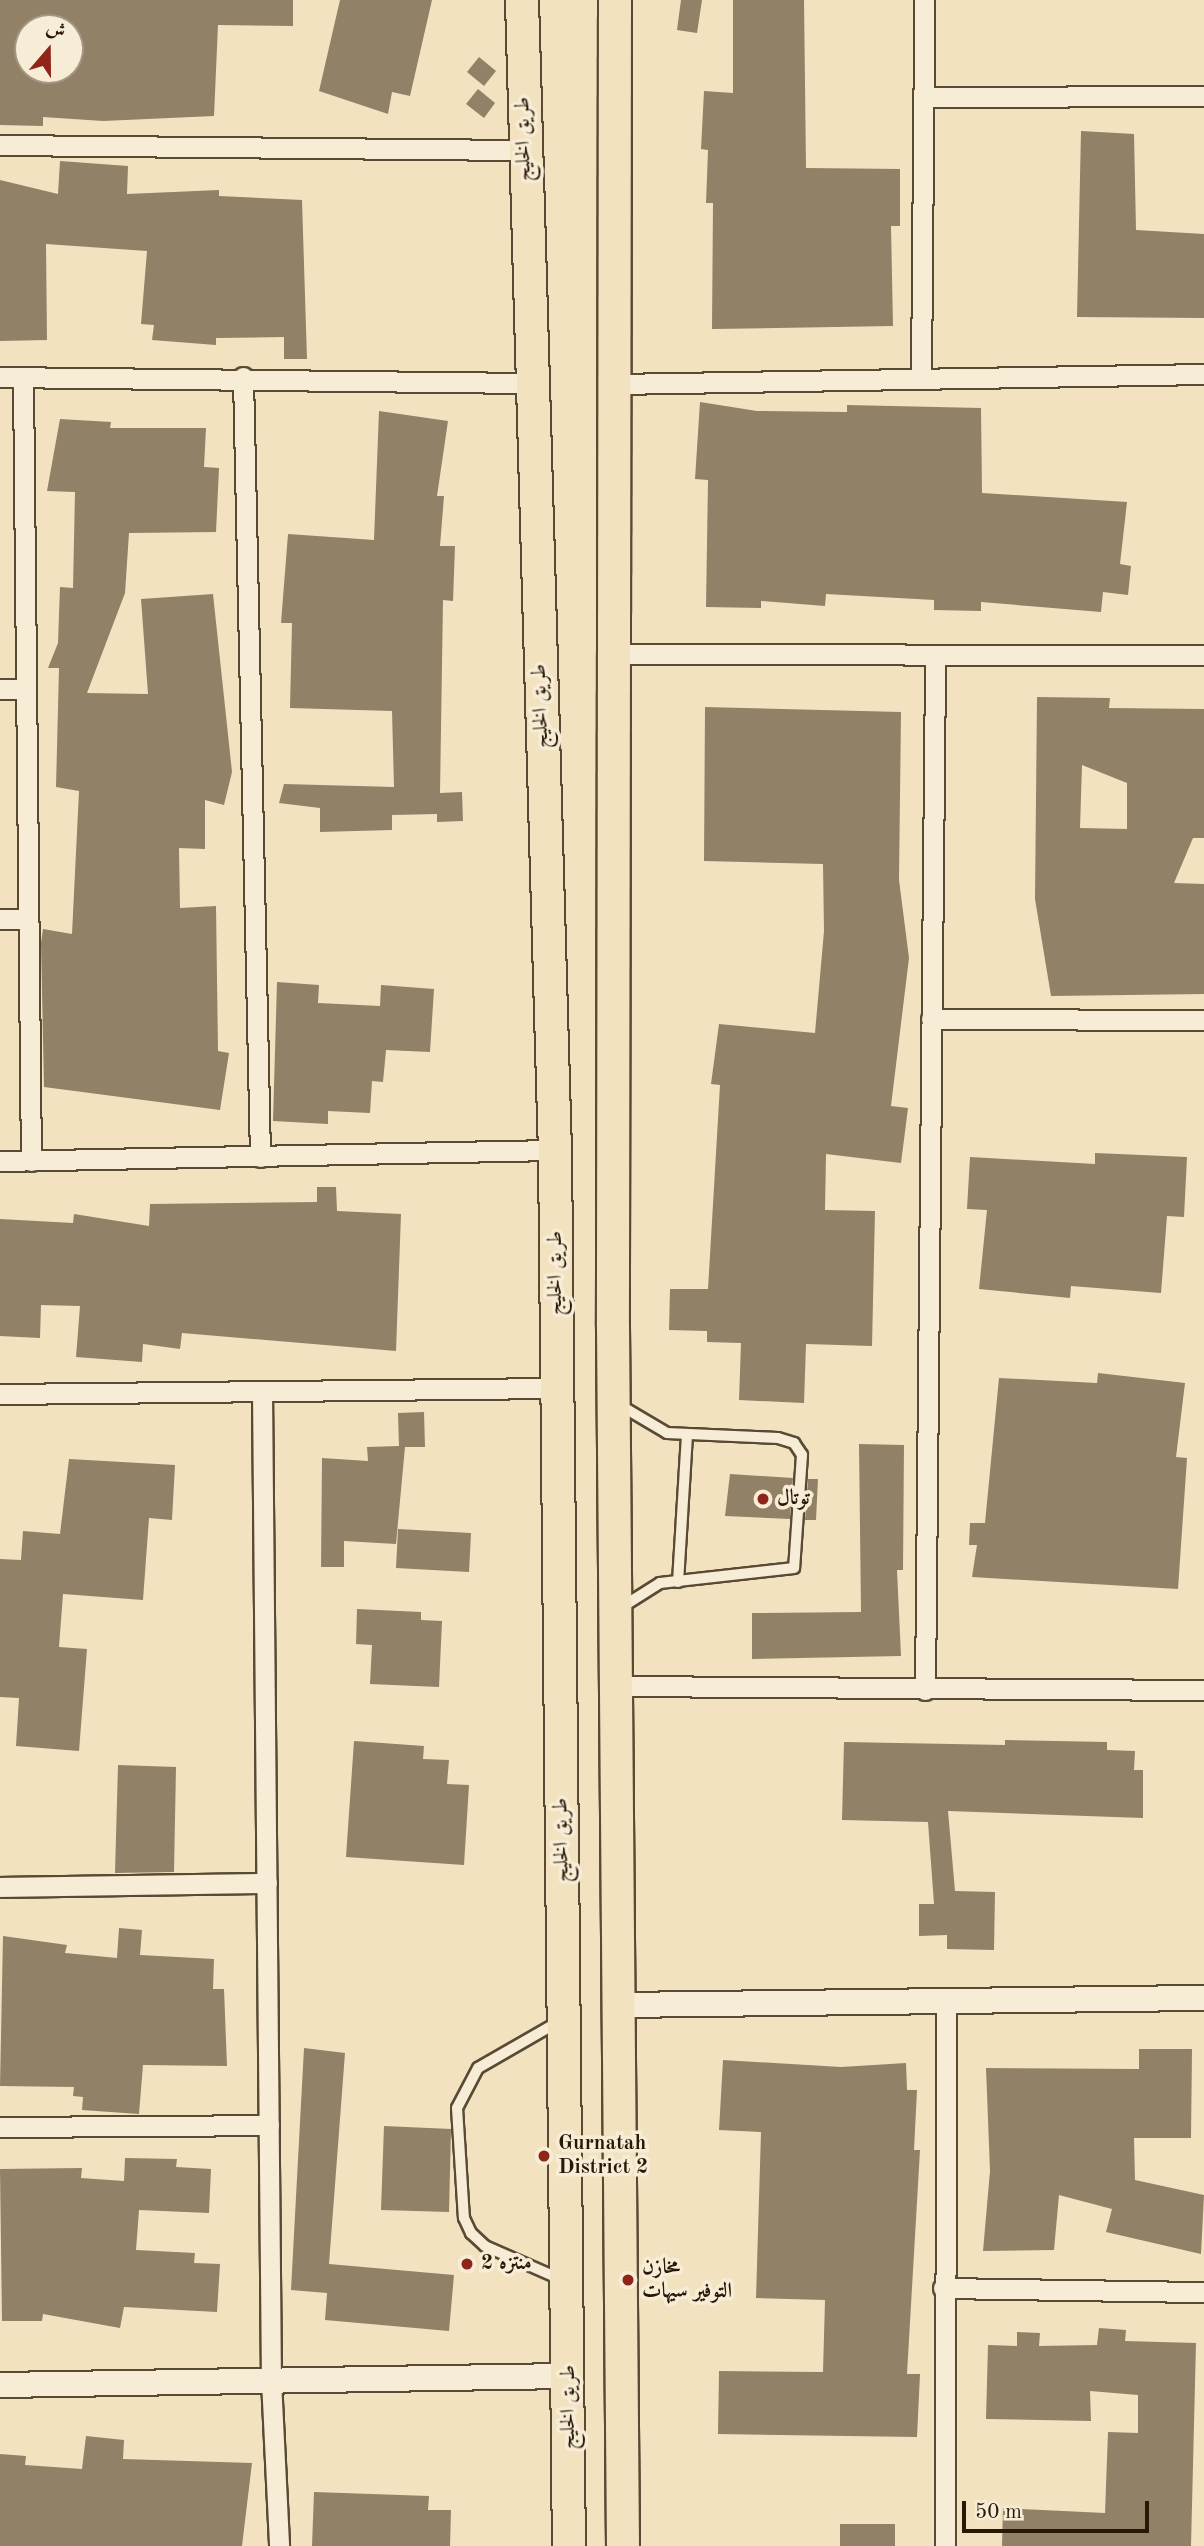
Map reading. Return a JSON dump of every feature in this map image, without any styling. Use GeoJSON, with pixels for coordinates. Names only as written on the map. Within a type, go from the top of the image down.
{"type":"FeatureCollection","features":[{"type":"Feature","properties":{"kind":"main road","name":"طريق الخليج"},"geometry":{"type":"LineString","coordinates":[[522,0],[530,383],[555,1150],[569,2546]]}},
{"type":"Feature","properties":{"kind":"main road"},"geometry":{"type":"LineString","coordinates":[[615,0],[614,1402],[623,2546]]}},
{"type":"Feature","properties":{"kind":"street"},"geometry":{"type":"LineString","coordinates":[[921,378],[924,0]]}},
{"type":"Feature","properties":{"kind":"street"},"geometry":{"type":"LineString","coordinates":[[925,97],[1204,96]]}},
{"type":"Feature","properties":{"kind":"street"},"geometry":{"type":"LineString","coordinates":[[0,145],[524,150]]}},
{"type":"Feature","properties":{"kind":"street"},"geometry":{"type":"LineString","coordinates":[[615,384],[1204,374]]}},
{"type":"Feature","properties":{"kind":"street"},"geometry":{"type":"LineString","coordinates":[[0,377],[243,377],[530,383]]}},
{"type":"Feature","properties":{"kind":"street"},"geometry":{"type":"LineString","coordinates":[[23,377],[24,689],[31,1161]]}},
{"type":"Feature","properties":{"kind":"street"},"geometry":{"type":"LineString","coordinates":[[243,377],[260,1157]]}},
{"type":"Feature","properties":{"kind":"street"},"geometry":{"type":"LineString","coordinates":[[614,654],[935,658],[1204,655]]}},
{"type":"Feature","properties":{"kind":"street"},"geometry":{"type":"LineString","coordinates":[[925,1690],[935,658]]}},
{"type":"Feature","properties":{"kind":"street"},"geometry":{"type":"LineString","coordinates":[[0,689],[24,689]]}},
{"type":"Feature","properties":{"kind":"street"},"geometry":{"type":"LineString","coordinates":[[0,919],[28,919]]}},
{"type":"Feature","properties":{"kind":"street"},"geometry":{"type":"LineString","coordinates":[[931,1019],[1204,1020]]}},
{"type":"Feature","properties":{"kind":"street"},"geometry":{"type":"LineString","coordinates":[[0,1161],[555,1150]]}},
{"type":"Feature","properties":{"kind":"street"},"geometry":{"type":"LineString","coordinates":[[0,1394],[557,1388]]}},
{"type":"Feature","properties":{"kind":"street"},"geometry":{"type":"LineString","coordinates":[[262,1391],[271,2381],[279,2546]]}},
{"type":"Feature","properties":{"kind":"street"},"geometry":{"type":"LineString","coordinates":[[616,1686],[925,1690],[1204,1689]]}},
{"type":"Feature","properties":{"kind":"street"},"geometry":{"type":"LineString","coordinates":[[0,1887],[267,1883]]}},
{"type":"Feature","properties":{"kind":"street"},"geometry":{"type":"LineString","coordinates":[[619,2005],[1204,1998]]}},
{"type":"Feature","properties":{"kind":"street"},"geometry":{"type":"LineString","coordinates":[[945,2546],[943,2288],[946,2001]]}},
{"type":"Feature","properties":{"kind":"street"},"geometry":{"type":"LineString","coordinates":[[0,2127],[269,2125]]}},
{"type":"Feature","properties":{"kind":"street"},"geometry":{"type":"LineString","coordinates":[[943,2288],[1204,2292]]}},
{"type":"Feature","properties":{"kind":"street"},"geometry":{"type":"LineString","coordinates":[[0,2385],[569,2376]]}},
{"type":"Feature","properties":{"kind":"lane"},"geometry":{"type":"LineString","coordinates":[[614,1402],[667,1433],[794,1443],[802,1455],[794,1568],[784,1572],[660,1583],[615,1611]]}},
{"type":"Feature","properties":{"kind":"lane"},"geometry":{"type":"LineString","coordinates":[[678,1582],[687,1434]]}},
{"type":"Feature","properties":{"kind":"lane"},"geometry":{"type":"LineString","coordinates":[[564,2018],[478,2068],[457,2108],[464,2218],[471,2233],[485,2246],[567,2283]]}},
{"type":"Feature","properties":{"kind":"building"},"geometry":{"type":"Polygon","coordinates":[[[0,0],[293,0],[293,26],[218,25],[214,116],[103,121],[43,117],[43,126],[0,125],[0,0]]]}},
{"type":"Feature","properties":{"kind":"building"},"geometry":{"type":"Polygon","coordinates":[[[340,0],[432,0],[410,96],[392,92],[388,114],[319,91],[340,0]]]}},
{"type":"Feature","properties":{"kind":"building"},"geometry":{"type":"Polygon","coordinates":[[[681,0],[702,0],[697,33],[677,30],[681,0]]]}},
{"type":"Feature","properties":{"kind":"building"},"geometry":{"type":"Polygon","coordinates":[[[733,0],[804,0],[806,168],[900,169],[900,226],[891,226],[893,326],[712,329],[713,203],[706,203],[708,150],[701,149],[704,91],[733,93],[733,0]]]}},
{"type":"Feature","properties":{"kind":"building"},"geometry":{"type":"Polygon","coordinates":[[[479,57],[496,71],[484,86],[467,72],[479,57]]]}},
{"type":"Feature","properties":{"kind":"building"},"geometry":{"type":"Polygon","coordinates":[[[478,89],[495,103],[484,118],[466,104],[478,89]]]}},
{"type":"Feature","properties":{"kind":"building"},"geometry":{"type":"Polygon","coordinates":[[[1081,131],[1134,134],[1136,230],[1204,234],[1204,318],[1077,317],[1081,131]]]}},
{"type":"Feature","properties":{"kind":"building"},"geometry":{"type":"Polygon","coordinates":[[[60,161],[128,166],[127,194],[219,190],[219,196],[302,200],[307,359],[284,359],[284,337],[216,338],[216,345],[152,340],[154,325],[141,324],[147,251],[46,244],[47,340],[0,341],[0,180],[58,194],[60,161]]]}},
{"type":"Feature","properties":{"kind":"building"},"geometry":{"type":"Polygon","coordinates":[[[700,402],[757,411],[847,412],[847,405],[981,408],[982,493],[1127,502],[1120,564],[1131,566],[1128,595],[1103,592],[1101,612],[981,602],[981,611],[934,610],[934,600],[826,594],[825,606],[761,601],[761,608],[706,607],[708,480],[695,479],[700,402]]]}},
{"type":"Feature","properties":{"kind":"building"},"geometry":{"type":"Polygon","coordinates":[[[379,411],[448,421],[437,496],[444,496],[440,546],[455,546],[453,601],[443,600],[440,793],[462,792],[463,821],[437,822],[437,814],[392,815],[392,830],[320,832],[320,808],[279,803],[284,784],[394,787],[392,711],[290,708],[292,623],[281,623],[288,534],[374,540],[379,411]]]}},
{"type":"Feature","properties":{"kind":"building"},"geometry":{"type":"Polygon","coordinates":[[[60,419],[111,422],[110,428],[206,428],[204,467],[219,468],[216,532],[129,533],[125,593],[87,693],[148,694],[141,599],[213,594],[232,772],[224,805],[205,800],[205,849],[179,848],[180,908],[216,906],[218,1051],[229,1053],[220,1110],[44,1087],[41,943],[43,929],[72,934],[79,791],[56,787],[59,668],[48,668],[58,643],[60,587],[73,588],[75,492],[47,491],[60,419]]]}},
{"type":"Feature","properties":{"kind":"building"},"geometry":{"type":"Polygon","coordinates":[[[1037,697],[1110,698],[1109,708],[1204,709],[1204,838],[1193,838],[1174,883],[1204,884],[1204,994],[1051,996],[1035,899],[1037,697]],[[1082,765],[1080,828],[1127,829],[1127,783],[1082,765]]]}},
{"type":"Feature","properties":{"kind":"building"},"geometry":{"type":"Polygon","coordinates":[[[705,707],[901,712],[899,880],[909,958],[891,1106],[908,1108],[901,1163],[826,1154],[825,1210],[875,1211],[872,1346],[806,1344],[804,1403],[739,1400],[741,1343],[707,1342],[707,1331],[669,1330],[670,1289],[708,1289],[720,1085],[711,1084],[719,1024],[815,1033],[824,931],[823,864],[704,861],[705,707]]]}},
{"type":"Feature","properties":{"kind":"building"},"geometry":{"type":"Polygon","coordinates":[[[277,982],[319,985],[318,1003],[380,1006],[381,985],[434,989],[430,1052],[386,1050],[383,1082],[372,1081],[370,1113],[328,1111],[328,1124],[273,1121],[277,982]]]}},
{"type":"Feature","properties":{"kind":"building"},"geometry":{"type":"Polygon","coordinates":[[[1095,1153],[1187,1157],[1184,1217],[1167,1216],[1161,1293],[1071,1286],[1070,1298],[979,1289],[987,1210],[967,1209],[970,1157],[1095,1164],[1095,1153]]]}},
{"type":"Feature","properties":{"kind":"building"},"geometry":{"type":"Polygon","coordinates":[[[317,1187],[336,1187],[337,1211],[401,1214],[396,1351],[182,1333],[180,1349],[143,1344],[142,1362],[76,1357],[80,1306],[41,1305],[40,1338],[0,1336],[0,1219],[73,1223],[74,1214],[149,1226],[150,1204],[317,1202],[317,1187]]]}},
{"type":"Feature","properties":{"kind":"building"},"geometry":{"type":"Polygon","coordinates":[[[1098,1373],[1185,1383],[1176,1457],[1187,1458],[1178,1589],[972,1577],[977,1545],[969,1545],[970,1523],[985,1523],[999,1378],[1097,1383],[1098,1373]]]}},
{"type":"Feature","properties":{"kind":"building"},"geometry":{"type":"Polygon","coordinates":[[[424,1412],[425,1447],[405,1447],[396,1544],[344,1541],[344,1567],[321,1567],[322,1458],[368,1461],[367,1447],[399,1446],[398,1413],[424,1412]]]}},
{"type":"Feature","properties":{"kind":"building"},"geometry":{"type":"Polygon","coordinates":[[[859,1444],[904,1445],[903,1570],[897,1570],[901,1656],[752,1659],[752,1613],[861,1612],[859,1444]]]}},
{"type":"Feature","properties":{"kind":"building"},"geometry":{"type":"Polygon","coordinates":[[[69,1459],[175,1465],[172,1520],[149,1518],[143,1600],[63,1594],[59,1647],[87,1649],[79,1751],[16,1746],[19,1698],[0,1697],[0,1559],[21,1560],[23,1531],[60,1534],[69,1459]]]}},
{"type":"Feature","properties":{"kind":"building"},"geometry":{"type":"Polygon","coordinates":[[[730,1474],[793,1478],[790,1519],[725,1516],[730,1474]]]}},
{"type":"Feature","properties":{"kind":"building"},"geometry":{"type":"Polygon","coordinates":[[[808,1479],[818,1479],[816,1520],[805,1520],[808,1479]]]}},
{"type":"Feature","properties":{"kind":"building"},"geometry":{"type":"Polygon","coordinates":[[[398,1529],[471,1533],[469,1572],[396,1568],[398,1529]]]}},
{"type":"Feature","properties":{"kind":"building"},"geometry":{"type":"Polygon","coordinates":[[[357,1609],[421,1612],[421,1620],[442,1621],[439,1687],[370,1684],[372,1645],[356,1644],[357,1609]]]}},
{"type":"Feature","properties":{"kind":"building"},"geometry":{"type":"Polygon","coordinates":[[[1005,1740],[1107,1742],[1107,1750],[1135,1751],[1134,1770],[1143,1770],[1143,1818],[948,1811],[955,1891],[995,1892],[994,1950],[947,1949],[947,1935],[919,1936],[919,1904],[934,1904],[928,1822],[842,1820],[844,1742],[1005,1745],[1005,1740]]]}},
{"type":"Feature","properties":{"kind":"building"},"geometry":{"type":"Polygon","coordinates":[[[354,1741],[424,1746],[423,1759],[449,1760],[447,1784],[469,1785],[464,1865],[346,1857],[354,1741]]]}},
{"type":"Feature","properties":{"kind":"building"},"geometry":{"type":"Polygon","coordinates":[[[118,1765],[176,1767],[174,1872],[115,1873],[118,1765]]]}},
{"type":"Feature","properties":{"kind":"building"},"geometry":{"type":"Polygon","coordinates":[[[119,1928],[142,1930],[140,1955],[214,1959],[213,1989],[224,1989],[227,2066],[143,2065],[139,2114],[82,2110],[83,2097],[73,2096],[74,2087],[0,2086],[3,1936],[67,1945],[65,1953],[117,1958],[119,1928]]]}},
{"type":"Feature","properties":{"kind":"building"},"geometry":{"type":"Polygon","coordinates":[[[304,2048],[345,2053],[329,2264],[454,2275],[449,2331],[325,2320],[327,2293],[291,2290],[304,2048]]]}},
{"type":"Feature","properties":{"kind":"building"},"geometry":{"type":"Polygon","coordinates":[[[1139,2049],[1192,2049],[1191,2138],[1134,2138],[1135,2180],[1204,2195],[1201,2254],[1106,2232],[1112,2209],[1059,2195],[1054,2250],[983,2251],[990,2171],[986,2068],[1139,2069],[1139,2049]]]}},
{"type":"Feature","properties":{"kind":"building"},"geometry":{"type":"Polygon","coordinates":[[[723,2060],[841,2067],[906,2063],[907,2090],[917,2090],[914,2150],[920,2150],[907,2374],[920,2374],[917,2437],[718,2434],[719,2371],[823,2372],[825,2300],[756,2298],[761,2132],[719,2130],[723,2060]]]}},
{"type":"Feature","properties":{"kind":"building"},"geometry":{"type":"Polygon","coordinates":[[[384,2126],[451,2129],[449,2212],[381,2210],[384,2126]]]}},
{"type":"Feature","properties":{"kind":"building"},"geometry":{"type":"Polygon","coordinates":[[[125,2158],[177,2159],[176,2167],[211,2169],[209,2213],[139,2210],[136,2250],[195,2253],[194,2263],[220,2264],[217,2312],[124,2307],[120,2328],[43,2314],[42,2321],[2,2321],[0,2169],[82,2168],[81,2178],[124,2181],[125,2158]]]}},
{"type":"Feature","properties":{"kind":"building"},"geometry":{"type":"Polygon","coordinates":[[[1099,2328],[1126,2330],[1125,2341],[1196,2343],[1191,2546],[1002,2546],[1003,2508],[1105,2513],[1108,2432],[1138,2433],[1138,2395],[1090,2391],[1091,2421],[986,2419],[988,2345],[1017,2346],[1017,2332],[1040,2333],[1039,2346],[1097,2345],[1099,2328]]]}},
{"type":"Feature","properties":{"kind":"building"},"geometry":{"type":"Polygon","coordinates":[[[86,2436],[124,2440],[123,2459],[252,2463],[242,2546],[0,2546],[0,2454],[26,2456],[25,2465],[82,2469],[86,2436]]]}},
{"type":"Feature","properties":{"kind":"building"},"geometry":{"type":"Polygon","coordinates":[[[314,2492],[429,2496],[428,2510],[451,2510],[450,2546],[312,2546],[314,2492]]]}},
{"type":"Feature","properties":{"kind":"building"},"geometry":{"type":"Polygon","coordinates":[[[840,2524],[895,2524],[895,2546],[840,2546],[840,2524]]]}},
{"type":"Feature","properties":{"kind":"place","name":"توتال"},"geometry":{"type":"Point","coordinates":[763,1499]}},
{"type":"Feature","properties":{"kind":"place","name":"Gurnatah District 2"},"geometry":{"type":"Point","coordinates":[544,2156]}},
{"type":"Feature","properties":{"kind":"place","name":"منتزه 2"},"geometry":{"type":"Point","coordinates":[467,2264]}},
{"type":"Feature","properties":{"kind":"place","name":"مخازن التوفير سيهات"},"geometry":{"type":"Point","coordinates":[628,2280]}}]}
